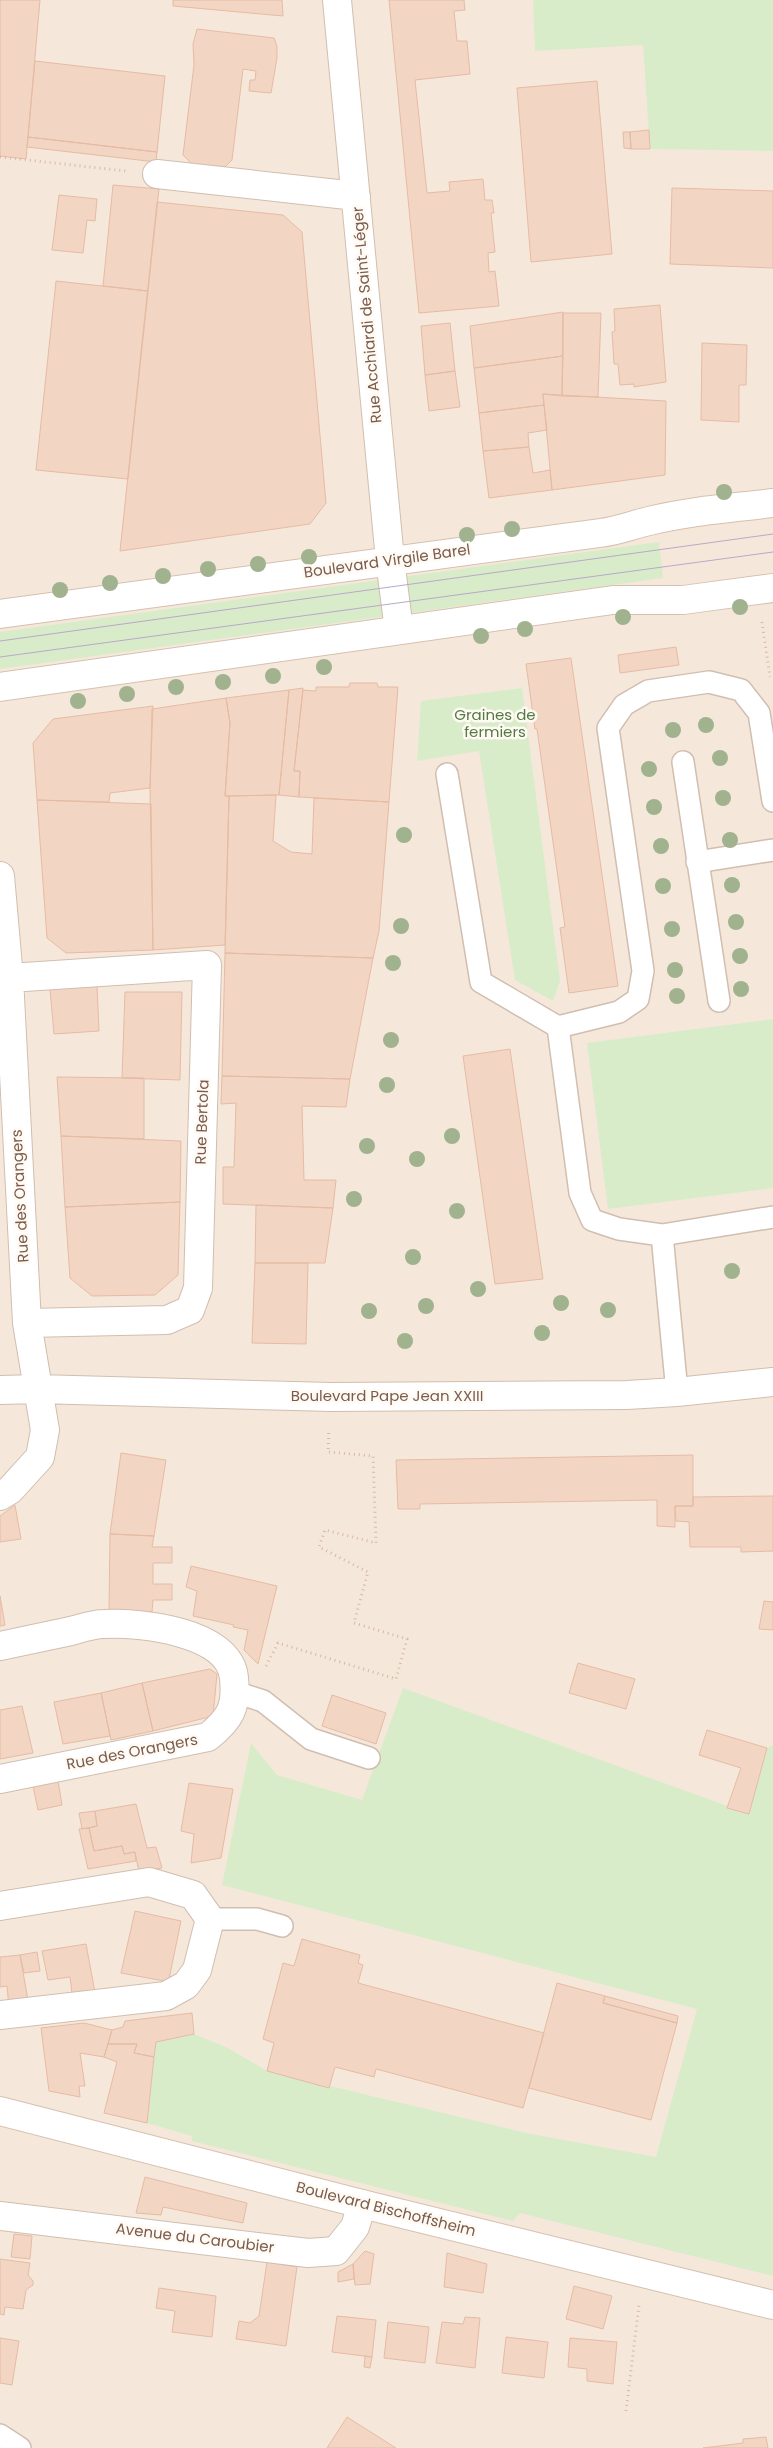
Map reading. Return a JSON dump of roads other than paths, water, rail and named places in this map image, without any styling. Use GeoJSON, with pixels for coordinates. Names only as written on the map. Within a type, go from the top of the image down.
{"type":"FeatureCollection","features":[{"type":"Feature","properties":{"kind":"street","name":"Rue Acchiardi de Saint-Léger"},"geometry":{"type":"LineString","coordinates":[[337,0],[390,560],[399,630]]}},
{"type":"Feature","properties":{"kind":"street"},"geometry":{"type":"LineString","coordinates":[[157,174],[356,196]]}},
{"type":"Feature","properties":{"kind":"street","name":"Boulevard Virgile Barel"},"geometry":{"type":"LineString","coordinates":[[0,614],[390,560],[600,534],[625,530],[648,521],[668,517],[773,503]]}},
{"type":"Feature","properties":{"kind":"street"},"geometry":{"type":"LineString","coordinates":[[0,687],[613,600],[683,600],[773,588]]}},
{"type":"Feature","properties":{"kind":"street","name":"Rue des Orangers"},"geometry":{"type":"LineString","coordinates":[[0,876],[9,978],[27,1323],[45,1430],[40,1457],[10,1490],[0,1496]]}},
{"type":"Feature","properties":{"kind":"street","name":"Rue Bertola"},"geometry":{"type":"LineString","coordinates":[[9,978],[206,965],[198,1288],[190,1310],[167,1320],[27,1323]]}},
{"type":"Feature","properties":{"kind":"street","name":"Boulevard Pape Jean XXIII"},"geometry":{"type":"LineString","coordinates":[[0,1390],[37,1389],[332,1397],[627,1395],[773,1382]]}},
{"type":"Feature","properties":{"kind":"street","name":"Rue des Orangers"},"geometry":{"type":"LineString","coordinates":[[0,1646],[104,1624],[150,1628],[200,1638],[222,1653],[233,1670],[235,1692],[232,1709],[224,1723],[208,1737],[0,1779]]}},
{"type":"Feature","properties":{"kind":"street"},"geometry":{"type":"LineString","coordinates":[[0,1906],[149,1882],[193,1895],[210,1919],[197,1970],[186,1985],[166,1996],[0,2015]]}},
{"type":"Feature","properties":{"kind":"street","name":"Boulevard Bischoffsheim"},"geometry":{"type":"LineString","coordinates":[[0,2111],[362,2204],[773,2304]]}},
{"type":"Feature","properties":{"kind":"street","name":"Avenue du Caroubier"},"geometry":{"type":"LineString","coordinates":[[0,2216],[308,2253],[336,2252],[355,2227],[362,2204]]}},
{"type":"Feature","properties":{"kind":"lane"},"geometry":{"type":"LineString","coordinates":[[447,774],[481,982],[558,1027],[619,1012],[638,999],[643,971],[608,728],[624,704],[648,691],[709,682],[741,690],[759,713],[773,801]]}},
{"type":"Feature","properties":{"kind":"lane"},"geometry":{"type":"LineString","coordinates":[[683,762],[719,1001]]}},
{"type":"Feature","properties":{"kind":"lane"},"geometry":{"type":"LineString","coordinates":[[697,862],[773,850]]}},
{"type":"Feature","properties":{"kind":"lane"},"geometry":{"type":"LineString","coordinates":[[558,1027],[580,1193],[592,1220],[619,1229],[662,1235],[773,1217]]}},
{"type":"Feature","properties":{"kind":"lane"},"geometry":{"type":"LineString","coordinates":[[662,1235],[677,1392]]}},
{"type":"Feature","properties":{"kind":"lane"},"geometry":{"type":"LineString","coordinates":[[235,1692],[263,1701],[310,1739],[369,1758]]}},
{"type":"Feature","properties":{"kind":"lane"},"geometry":{"type":"LineString","coordinates":[[210,1919],[257,1919],[282,1926]]}},
{"type":"Feature","properties":{"kind":"lane"},"geometry":{"type":"LineString","coordinates":[[0,2435],[20,2448]]}},
{"type":"Feature","properties":{"kind":"tram line"},"geometry":{"type":"LineString","coordinates":[[0,641],[773,534]]}},
{"type":"Feature","properties":{"kind":"tram line"},"geometry":{"type":"LineString","coordinates":[[0,657],[773,552]]}},
{"type":"Feature","properties":{"kind":"park label","name":"Graines de fermiers"},"geometry":{"type":"Point","coordinates":[495,724]}}]}
